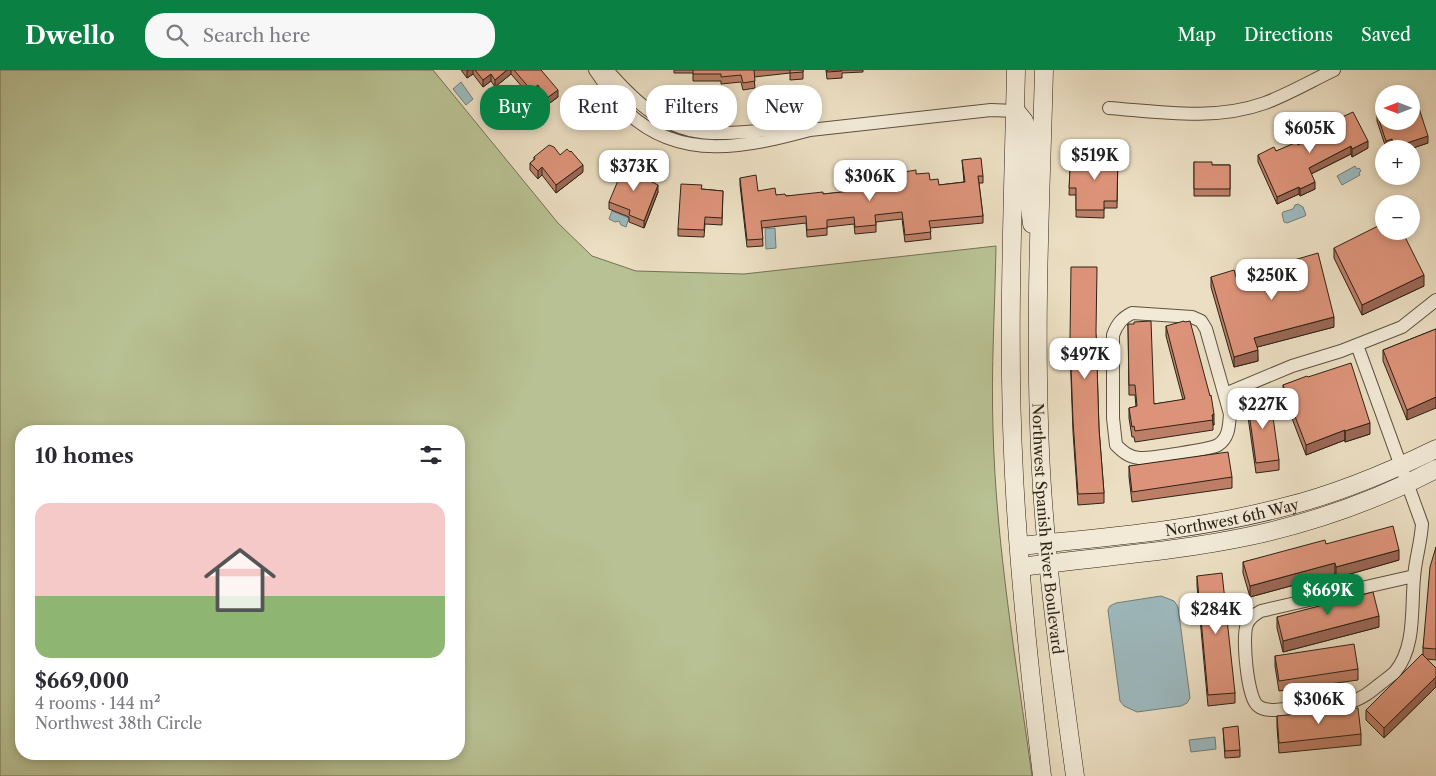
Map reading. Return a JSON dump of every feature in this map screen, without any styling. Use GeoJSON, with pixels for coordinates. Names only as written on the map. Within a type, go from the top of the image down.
{"type":"FeatureCollection","features":[{"type":"Feature","properties":{"kind":"main road","name":"Northwest Spanish River Boulevard"},"geometry":{"type":"LineString","coordinates":[[1016,70],[1011,381],[1014,474],[1030,677],[1042,776]]}},
{"type":"Feature","properties":{"kind":"main road","name":"Northwest Spanish River Boulevard"},"geometry":{"type":"LineString","coordinates":[[1044,70],[1039,422],[1048,563],[1075,776]]}},
{"type":"Feature","properties":{"kind":"main road"},"geometry":{"type":"LineString","coordinates":[[1016,111],[1024,121],[1028,131],[1029,200],[1040,264]]}},
{"type":"Feature","properties":{"kind":"main road","name":"Northwest 6th Way"},"geometry":{"type":"LineString","coordinates":[[1019,546],[1167,530],[1258,513],[1313,499],[1436,450]]}},
{"type":"Feature","properties":{"kind":"main road","name":"Northwest 6th Way"},"geometry":{"type":"LineString","coordinates":[[1020,567],[1170,550],[1250,536],[1339,511],[1408,484],[1436,470]]}},
{"type":"Feature","properties":{"kind":"street"},"geometry":{"type":"LineString","coordinates":[[595,70],[627,112],[663,137],[683,144],[704,147],[736,146],[783,138],[810,130]]}},
{"type":"Feature","properties":{"kind":"street"},"geometry":{"type":"LineString","coordinates":[[608,70],[650,112],[676,126],[711,133],[766,130]]}},
{"type":"Feature","properties":{"kind":"street"},"geometry":{"type":"LineString","coordinates":[[1109,108],[1185,114],[1212,114],[1238,110],[1263,104],[1288,94],[1334,70]]}},
{"type":"Feature","properties":{"kind":"street"},"geometry":{"type":"LineString","coordinates":[[822,129],[991,110],[1016,111]]}},
{"type":"Feature","properties":{"kind":"street"},"geometry":{"type":"LineString","coordinates":[[1225,394],[1300,363],[1357,345],[1402,327],[1436,300]]}},
{"type":"Feature","properties":{"kind":"street"},"geometry":{"type":"LineString","coordinates":[[1132,313],[1192,317],[1201,321],[1206,329],[1225,394],[1230,414],[1229,428],[1226,438],[1218,445],[1206,449],[1140,458],[1126,454],[1116,445],[1113,418],[1113,335],[1116,326],[1122,318],[1132,313]]}},
{"type":"Feature","properties":{"kind":"street"},"geometry":{"type":"LineString","coordinates":[[1357,345],[1422,524],[1414,576],[1410,636],[1403,659],[1395,672],[1362,699],[1351,702],[1275,710],[1266,710],[1258,706],[1253,699],[1250,689],[1245,634],[1252,616],[1261,611],[1414,576]]}},
{"type":"Feature","properties":{"kind":"green space"},"geometry":{"type":"Polygon","coordinates":[[[0,70],[433,70],[480,128],[480,130],[482,130],[558,223],[592,256],[636,271],[744,274],[996,246],[992,383],[993,429],[998,516],[1032,776],[0,776],[0,70]]]}},
{"type":"Feature","properties":{"kind":"water"},"geometry":{"type":"Polygon","coordinates":[[[461,82],[473,99],[466,105],[453,89],[461,82]]]}},
{"type":"Feature","properties":{"kind":"water"},"geometry":{"type":"Polygon","coordinates":[[[1355,166],[1361,171],[1360,175],[1342,185],[1337,176],[1355,166]]]}},
{"type":"Feature","properties":{"kind":"water"},"geometry":{"type":"Polygon","coordinates":[[[1298,204],[1303,207],[1306,215],[1287,223],[1284,222],[1283,212],[1293,209],[1298,204]]]}},
{"type":"Feature","properties":{"kind":"water"},"geometry":{"type":"Polygon","coordinates":[[[612,211],[629,218],[626,227],[621,225],[619,221],[615,222],[609,219],[612,211]]]}},
{"type":"Feature","properties":{"kind":"water"},"geometry":{"type":"Polygon","coordinates":[[[775,228],[776,248],[766,249],[765,229],[775,228]]]}},
{"type":"Feature","properties":{"kind":"water"},"geometry":{"type":"Polygon","coordinates":[[[1161,596],[1174,601],[1178,607],[1190,698],[1187,703],[1181,706],[1137,712],[1124,706],[1120,701],[1108,610],[1110,606],[1116,603],[1161,596]]]}},
{"type":"Feature","properties":{"kind":"water"},"geometry":{"type":"Polygon","coordinates":[[[1215,737],[1216,749],[1191,752],[1189,740],[1215,737]]]}},
{"type":"Feature","properties":{"kind":"building"},"geometry":{"type":"Polygon","coordinates":[[[475,70],[507,70],[495,80],[491,74],[483,80],[475,70]]]}},
{"type":"Feature","properties":{"kind":"building"},"geometry":{"type":"Polygon","coordinates":[[[514,70],[541,70],[558,90],[550,96],[550,85],[527,85],[514,70]]]}},
{"type":"Feature","properties":{"kind":"building"},"geometry":{"type":"Polygon","coordinates":[[[693,70],[754,70],[755,81],[743,83],[741,75],[721,77],[721,74],[693,74],[693,70]]]}},
{"type":"Feature","properties":{"kind":"building"},"geometry":{"type":"Polygon","coordinates":[[[790,70],[803,70],[803,72],[790,73],[790,70]]]}},
{"type":"Feature","properties":{"kind":"building"},"geometry":{"type":"Polygon","coordinates":[[[827,70],[842,70],[842,71],[827,72],[827,70]]]}},
{"type":"Feature","properties":{"kind":"building"},"geometry":{"type":"Polygon","coordinates":[[[1420,111],[1428,136],[1416,140],[1386,140],[1382,130],[1420,130],[1420,111]]]}},
{"type":"Feature","properties":{"kind":"building"},"geometry":{"type":"Polygon","coordinates":[[[1353,112],[1368,141],[1352,149],[1351,146],[1309,168],[1315,182],[1277,197],[1258,155],[1274,147],[1276,151],[1297,142],[1298,145],[1325,131],[1321,124],[1353,112]]]}},
{"type":"Feature","properties":{"kind":"building"},"geometry":{"type":"Polygon","coordinates":[[[549,145],[554,147],[560,155],[567,149],[571,151],[583,165],[556,185],[542,167],[538,171],[530,163],[535,159],[534,157],[549,145]]]}},
{"type":"Feature","properties":{"kind":"building"},"geometry":{"type":"Polygon","coordinates":[[[1098,153],[1118,153],[1117,201],[1104,201],[1104,210],[1076,210],[1076,188],[1069,188],[1070,170],[1075,170],[1076,156],[1098,156],[1098,153]]]}},
{"type":"Feature","properties":{"kind":"building"},"geometry":{"type":"Polygon","coordinates":[[[981,158],[983,176],[978,176],[983,216],[929,221],[931,232],[905,235],[902,212],[875,215],[876,225],[855,227],[854,217],[827,220],[827,228],[807,230],[806,216],[761,221],[763,239],[747,240],[740,178],[756,175],[758,191],[775,188],[776,195],[785,194],[786,196],[852,191],[852,185],[898,179],[898,173],[916,170],[916,174],[929,173],[930,180],[938,179],[939,185],[965,182],[962,160],[981,158]]]}},
{"type":"Feature","properties":{"kind":"building"},"geometry":{"type":"Polygon","coordinates":[[[1194,162],[1230,165],[1230,189],[1194,189],[1194,162]]]}},
{"type":"Feature","properties":{"kind":"building"},"geometry":{"type":"Polygon","coordinates":[[[625,164],[652,174],[650,181],[658,185],[644,221],[629,215],[630,210],[609,202],[625,164]]]}},
{"type":"Feature","properties":{"kind":"building"},"geometry":{"type":"Polygon","coordinates":[[[681,184],[702,185],[701,189],[723,191],[722,218],[705,217],[704,230],[678,229],[681,184]]]}},
{"type":"Feature","properties":{"kind":"building"},"geometry":{"type":"Polygon","coordinates":[[[1375,228],[1375,240],[1406,240],[1424,275],[1362,305],[1334,248],[1375,228]]]}},
{"type":"Feature","properties":{"kind":"building"},"geometry":{"type":"Polygon","coordinates":[[[1318,253],[1334,317],[1254,338],[1258,350],[1234,357],[1211,277],[1234,270],[1236,277],[1318,253]]]}},
{"type":"Feature","properties":{"kind":"building"},"geometry":{"type":"Polygon","coordinates":[[[1071,267],[1097,267],[1096,331],[1099,429],[1104,493],[1078,494],[1070,339],[1071,267]]]}},
{"type":"Feature","properties":{"kind":"building"},"geometry":{"type":"Polygon","coordinates":[[[1151,321],[1154,404],[1185,399],[1166,326],[1190,321],[1211,395],[1213,420],[1135,431],[1134,426],[1132,427],[1129,408],[1137,406],[1135,385],[1129,385],[1128,324],[1151,321]]]}},
{"type":"Feature","properties":{"kind":"building"},"geometry":{"type":"Polygon","coordinates":[[[1436,329],[1436,397],[1407,410],[1383,350],[1436,329]]]}},
{"type":"Feature","properties":{"kind":"building"},"geometry":{"type":"Polygon","coordinates":[[[1351,363],[1370,423],[1345,430],[1306,445],[1283,385],[1351,363]]]}},
{"type":"Feature","properties":{"kind":"building"},"geometry":{"type":"Polygon","coordinates":[[[1270,396],[1279,460],[1256,463],[1247,399],[1270,396]]]}},
{"type":"Feature","properties":{"kind":"building"},"geometry":{"type":"Polygon","coordinates":[[[1228,452],[1232,477],[1132,492],[1129,466],[1228,452]]]}},
{"type":"Feature","properties":{"kind":"building"},"geometry":{"type":"Polygon","coordinates":[[[1393,526],[1399,550],[1336,567],[1335,563],[1250,586],[1243,562],[1325,540],[1326,544],[1393,526]]]}},
{"type":"Feature","properties":{"kind":"building"},"geometry":{"type":"Polygon","coordinates":[[[1436,547],[1436,649],[1423,648],[1430,567],[1436,547]]]}},
{"type":"Feature","properties":{"kind":"building"},"geometry":{"type":"Polygon","coordinates":[[[1222,573],[1235,693],[1208,695],[1197,576],[1222,573]]]}},
{"type":"Feature","properties":{"kind":"building"},"geometry":{"type":"Polygon","coordinates":[[[1373,592],[1379,616],[1283,641],[1277,617],[1373,592]]]}},
{"type":"Feature","properties":{"kind":"building"},"geometry":{"type":"Polygon","coordinates":[[[1354,644],[1358,669],[1279,681],[1275,656],[1354,644]]]}},
{"type":"Feature","properties":{"kind":"building"},"geometry":{"type":"Polygon","coordinates":[[[1422,654],[1436,668],[1436,677],[1384,728],[1366,710],[1422,654]]]}},
{"type":"Feature","properties":{"kind":"building"},"geometry":{"type":"Polygon","coordinates":[[[1358,708],[1361,734],[1279,743],[1277,716],[1358,708]]]}},
{"type":"Feature","properties":{"kind":"building"},"geometry":{"type":"Polygon","coordinates":[[[1238,726],[1240,750],[1225,751],[1223,728],[1238,726]]]}}]}
